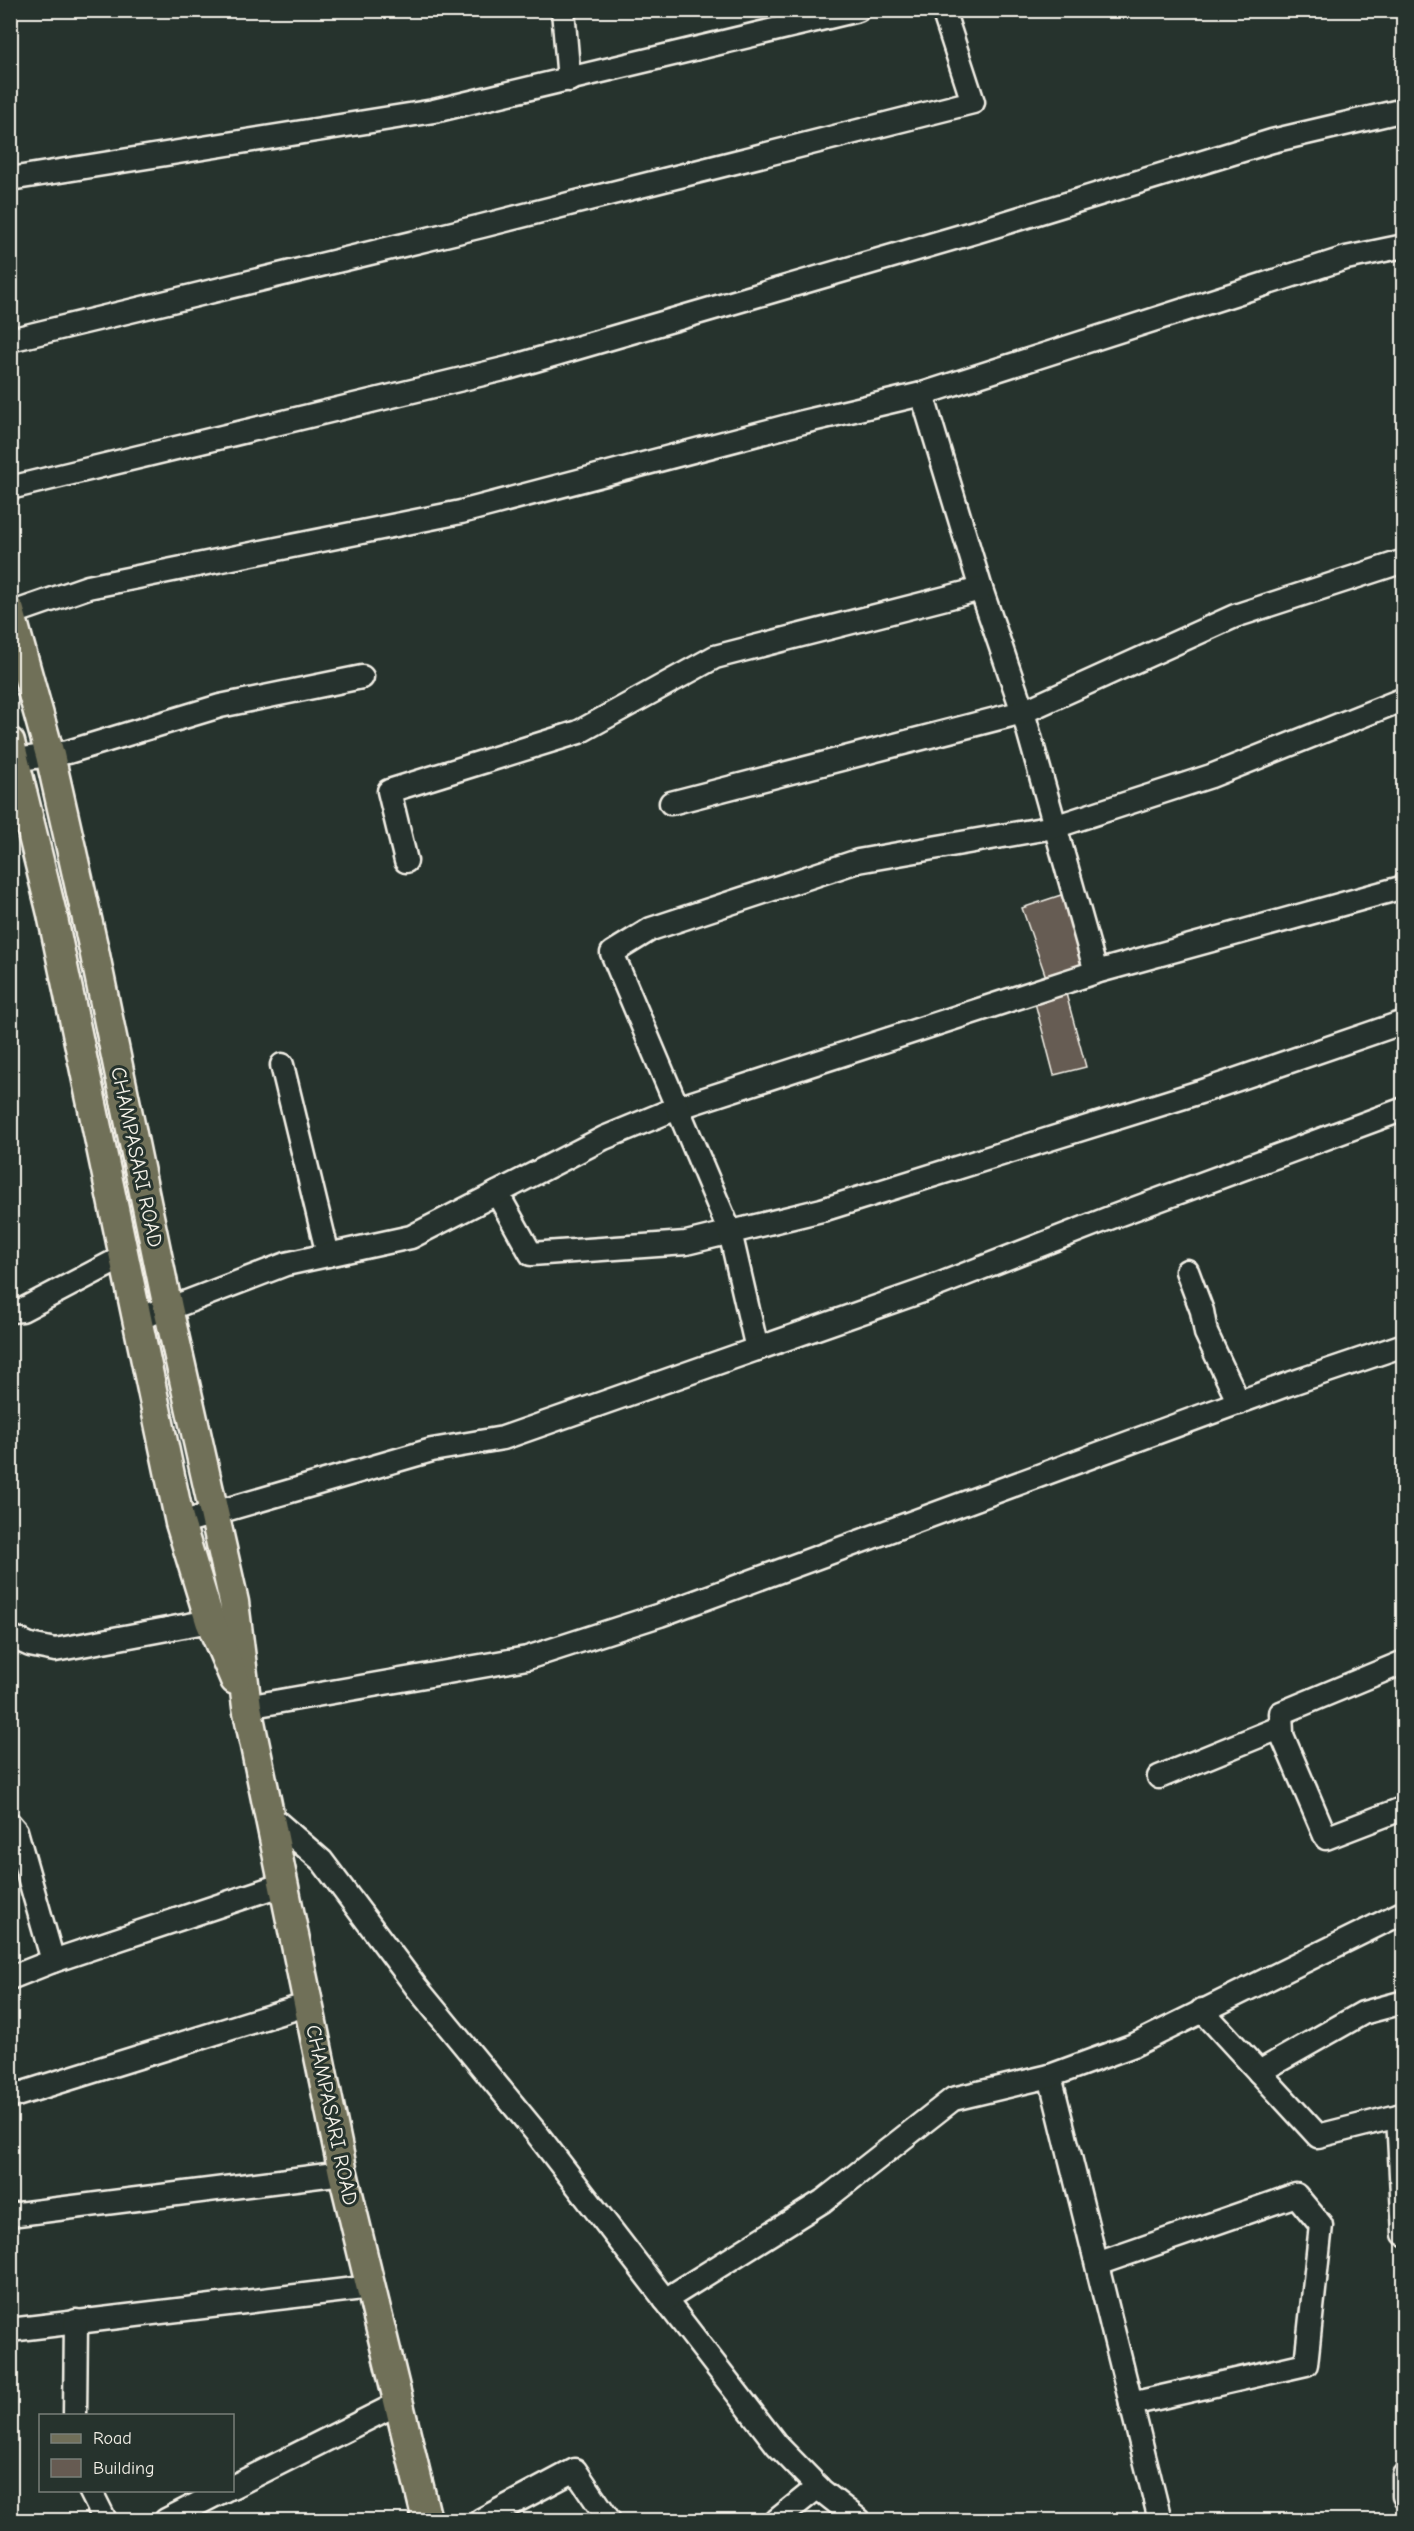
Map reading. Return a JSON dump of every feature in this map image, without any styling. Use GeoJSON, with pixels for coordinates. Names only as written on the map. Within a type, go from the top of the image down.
{"type":"FeatureCollection","features":[{"type":"Feature","properties":{"kind":"main road","name":"CHAMPASARI ROAD"},"geometry":{"type":"LineString","coordinates":[[11,613],[50,754],[94,950],[168,1308],[215,1514],[239,1636],[247,1707],[343,2173],[426,2520]]}},
{"type":"Feature","properties":{"kind":"main road","name":"CHAMPASARI ROAD"},"geometry":{"type":"LineString","coordinates":[[13,751],[52,914],[180,1523],[210,1621],[247,1707]]}},
{"type":"Feature","properties":{"kind":"street"},"geometry":{"type":"LineString","coordinates":[[563,10],[569,80]]}},
{"type":"Feature","properties":{"kind":"street"},"geometry":{"type":"LineString","coordinates":[[10,179],[434,111],[858,10]]}},
{"type":"Feature","properties":{"kind":"street"},"geometry":{"type":"LineString","coordinates":[[10,340],[482,226],[973,102],[943,10]]}},
{"type":"Feature","properties":{"kind":"street"},"geometry":{"type":"LineString","coordinates":[[10,488],[508,368],[975,232],[1272,141],[1404,110]]}},
{"type":"Feature","properties":{"kind":"street"},"geometry":{"type":"LineString","coordinates":[[11,613],[88,587],[461,512],[803,422],[922,394],[1346,258],[1404,246]]}},
{"type":"Feature","properties":{"kind":"street"},"geometry":{"type":"LineString","coordinates":[[922,394],[981,589],[1023,712],[1095,972]]}},
{"type":"Feature","properties":{"kind":"street"},"geometry":{"type":"LineString","coordinates":[[671,803],[1023,712],[1235,616],[1404,561]]}},
{"type":"Feature","properties":{"kind":"street"},"geometry":{"type":"LineString","coordinates":[[406,861],[388,791],[579,732],[715,657],[981,589]]}},
{"type":"Feature","properties":{"kind":"street"},"geometry":{"type":"LineString","coordinates":[[13,751],[50,754],[68,752],[220,706],[362,677]]}},
{"type":"Feature","properties":{"kind":"street"},"geometry":{"type":"LineString","coordinates":[[757,1349],[730,1232],[612,953],[651,929],[858,861],[1054,827],[1211,776],[1404,699]]}},
{"type":"Feature","properties":{"kind":"street"},"geometry":{"type":"LineString","coordinates":[[138,1318],[286,1264],[411,1237],[604,1138],[677,1108],[1095,972],[1404,887]]}},
{"type":"Feature","properties":{"kind":"street"},"geometry":{"type":"LineString","coordinates":[[497,1194],[531,1254],[686,1243],[822,1210],[1200,1092],[1404,1022]]}},
{"type":"Feature","properties":{"kind":"street"},"geometry":{"type":"LineString","coordinates":[[282,1065],[328,1255]]}},
{"type":"Feature","properties":{"kind":"street"},"geometry":{"type":"LineString","coordinates":[[180,1523],[432,1450],[503,1438],[925,1290],[1112,1217],[1404,1109]]}},
{"type":"Feature","properties":{"kind":"street"},"geometry":{"type":"LineString","coordinates":[[10,1311],[22,1310],[125,1257]]}},
{"type":"Feature","properties":{"kind":"street"},"geometry":{"type":"LineString","coordinates":[[1187,1271],[1202,1311],[1206,1333],[1239,1403]]}},
{"type":"Feature","properties":{"kind":"street"},"geometry":{"type":"LineString","coordinates":[[247,1707],[527,1658],[660,1615],[1404,1345]]}},
{"type":"Feature","properties":{"kind":"street"},"geometry":{"type":"LineString","coordinates":[[10,1636],[30,1645],[55,1650],[210,1621]]}},
{"type":"Feature","properties":{"kind":"street"},"geometry":{"type":"LineString","coordinates":[[1282,1733],[1281,1713],[1404,1662]]}},
{"type":"Feature","properties":{"kind":"street"},"geometry":{"type":"LineString","coordinates":[[1159,1777],[1279,1728],[1326,1838],[1404,1808]]}},
{"type":"Feature","properties":{"kind":"street"},"geometry":{"type":"LineString","coordinates":[[269,1815],[322,1861],[417,1988],[538,2135],[777,2445],[818,2487],[859,2520]]}},
{"type":"Feature","properties":{"kind":"street"},"geometry":{"type":"LineString","coordinates":[[11,1819],[53,1961]]}},
{"type":"Feature","properties":{"kind":"street"},"geometry":{"type":"LineString","coordinates":[[10,1978],[53,1961],[284,1884]]}},
{"type":"Feature","properties":{"kind":"street"},"geometry":{"type":"LineString","coordinates":[[665,2300],[823,2201],[953,2099],[1050,2076],[1134,2045],[1404,1912]]}},
{"type":"Feature","properties":{"kind":"street"},"geometry":{"type":"LineString","coordinates":[[1259,2073],[1363,2013],[1404,2002]]}},
{"type":"Feature","properties":{"kind":"street"},"geometry":{"type":"LineString","coordinates":[[10,2097],[309,2004]]}},
{"type":"Feature","properties":{"kind":"street"},"geometry":{"type":"LineString","coordinates":[[1202,2010],[1318,2136],[1401,2115],[1404,2234]]}},
{"type":"Feature","properties":{"kind":"street"},"geometry":{"type":"LineString","coordinates":[[1050,2076],[1160,2520]]}},
{"type":"Feature","properties":{"kind":"street"},"geometry":{"type":"LineString","coordinates":[[10,2215],[343,2173]]}},
{"type":"Feature","properties":{"kind":"street"},"geometry":{"type":"LineString","coordinates":[[1097,2264],[1296,2195],[1321,2224],[1306,2364],[1131,2404]]}},
{"type":"Feature","properties":{"kind":"street"},"geometry":{"type":"LineString","coordinates":[[10,2330],[329,2294],[371,2287]]}},
{"type":"Feature","properties":{"kind":"street"},"geometry":{"type":"LineString","coordinates":[[75,2414],[76,2321]]}},
{"type":"Feature","properties":{"kind":"street"},"geometry":{"type":"LineString","coordinates":[[234,2486],[397,2404]]}},
{"type":"Feature","properties":{"kind":"street"},"geometry":{"type":"LineString","coordinates":[[481,2520],[575,2470],[609,2520]]}},
{"type":"Feature","properties":{"kind":"street"},"geometry":{"type":"LineString","coordinates":[[1404,2475],[1404,2496]]}},
{"type":"Feature","properties":{"kind":"street"},"geometry":{"type":"LineString","coordinates":[[777,2520],[818,2487]]}},
{"type":"Feature","properties":{"kind":"street"},"geometry":{"type":"LineString","coordinates":[[91,2492],[105,2520]]}},
{"type":"Feature","properties":{"kind":"street"},"geometry":{"type":"LineString","coordinates":[[166,2520],[221,2492]]}},
{"type":"Feature","properties":{"kind":"building"},"geometry":{"type":"Polygon","coordinates":[[[1064,894],[1089,966],[1047,980],[1022,908],[1064,894]]]}},
{"type":"Feature","properties":{"kind":"building"},"geometry":{"type":"Polygon","coordinates":[[[1065,990],[1086,1067],[1054,1075],[1034,999],[1065,990]]]}}]}
